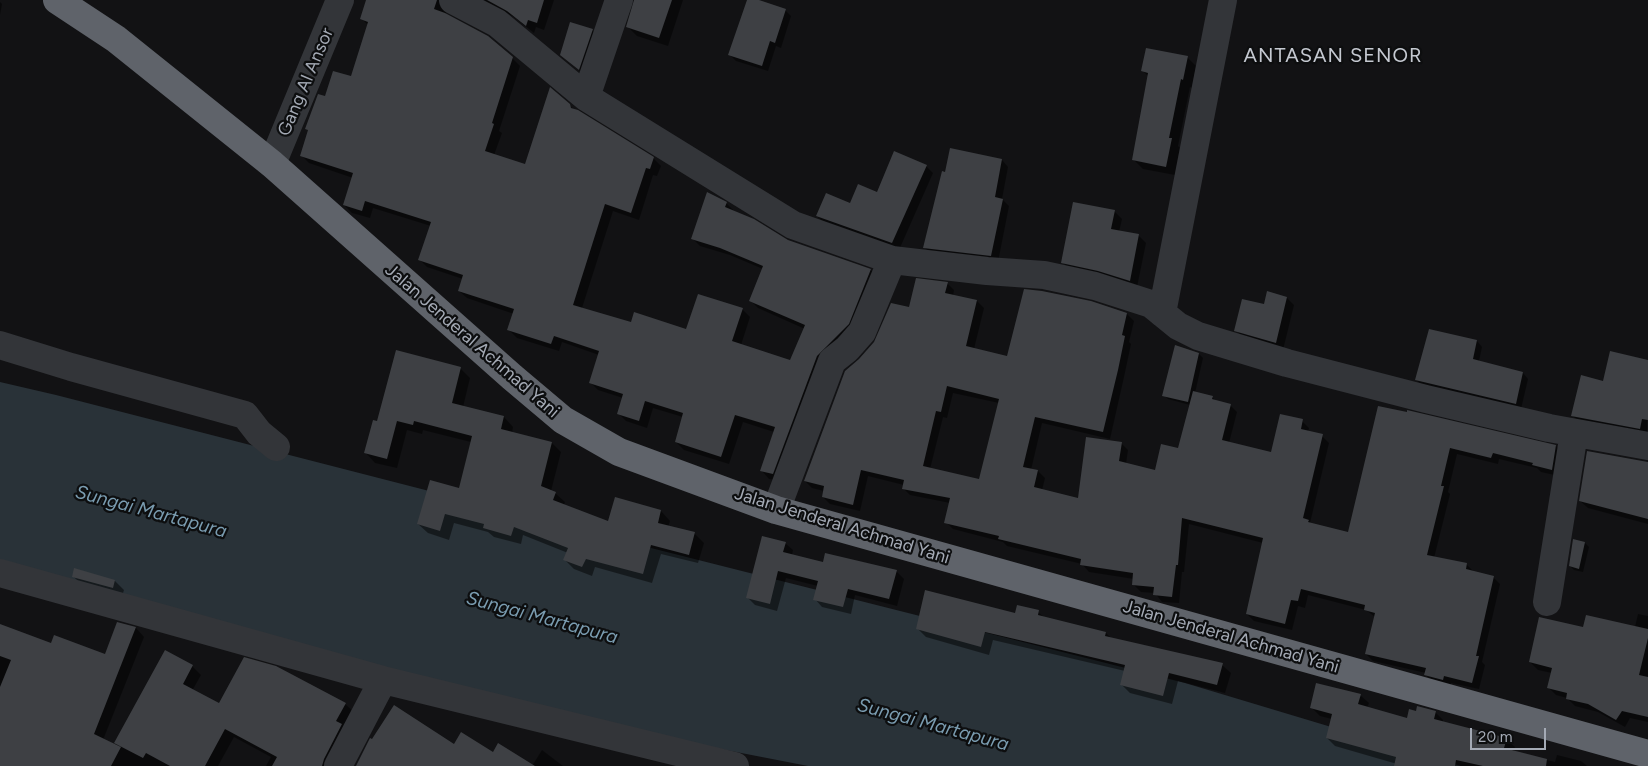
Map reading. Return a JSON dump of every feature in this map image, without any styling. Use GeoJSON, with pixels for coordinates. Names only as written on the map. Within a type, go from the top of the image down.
{"type":"FeatureCollection","features":[{"type":"Feature","properties":{"kind":"highway","name":"Jalan Jenderal Achmad Yani"},"geometry":{"type":"LineString","coordinates":[[58,0],[116,39],[272,164],[504,371],[563,420],[619,452],[776,510],[1648,754]]}},
{"type":"Feature","properties":{"kind":"street","name":"Gang Al Ansor"},"geometry":{"type":"LineString","coordinates":[[272,164],[340,0]]}},
{"type":"Feature","properties":{"kind":"street"},"geometry":{"type":"LineString","coordinates":[[453,0],[497,23],[586,96],[793,225],[892,260],[987,271],[1044,275],[1095,286],[1150,304],[1178,326],[1198,336],[1278,360],[1426,399],[1574,433],[1648,446]]}},
{"type":"Feature","properties":{"kind":"street"},"geometry":{"type":"LineString","coordinates":[[586,96],[618,0]]}},
{"type":"Feature","properties":{"kind":"street"},"geometry":{"type":"LineString","coordinates":[[1162,313],[1223,0]]}},
{"type":"Feature","properties":{"kind":"street"},"geometry":{"type":"LineString","coordinates":[[776,510],[832,361],[847,349],[862,332],[892,260]]}},
{"type":"Feature","properties":{"kind":"street"},"geometry":{"type":"LineString","coordinates":[[0,344],[71,367],[245,415],[259,433],[276,447]]}},
{"type":"Feature","properties":{"kind":"street"},"geometry":{"type":"LineString","coordinates":[[1548,602],[1574,433]]}},
{"type":"Feature","properties":{"kind":"street"},"geometry":{"type":"LineString","coordinates":[[0,573],[383,680],[735,766]]}},
{"type":"Feature","properties":{"kind":"street"},"geometry":{"type":"LineString","coordinates":[[338,766],[383,680]]}},
{"type":"Feature","properties":{"kind":"water","name":"Sungai Martapura"},"geometry":{"type":"Polygon","coordinates":[[[0,382],[1185,683],[1461,766],[808,766],[433,693],[0,573],[0,382]]]}},
{"type":"Feature","properties":{"kind":"building"},"geometry":{"type":"Polygon","coordinates":[[[366,0],[437,0],[434,9],[488,36],[513,57],[485,151],[525,164],[550,87],[570,104],[571,108],[578,110],[654,157],[650,169],[646,168],[631,213],[605,204],[573,305],[631,322],[634,312],[686,329],[698,294],[743,308],[732,341],[790,360],[805,325],[749,301],[763,266],[720,248],[691,239],[707,192],[727,202],[725,207],[754,219],[788,240],[871,269],[849,324],[817,356],[773,474],[760,471],[775,427],[735,415],[721,457],[675,442],[683,413],[645,401],[639,421],[617,414],[623,394],[589,383],[599,351],[554,336],[551,344],[507,330],[514,309],[458,291],[463,275],[418,260],[431,222],[365,201],[362,211],[343,205],[353,173],[300,156],[308,130],[305,129],[318,94],[325,96],[333,71],[351,76],[368,22],[360,19],[366,0]]]}},
{"type":"Feature","properties":{"kind":"building"},"geometry":{"type":"Polygon","coordinates":[[[487,0],[544,0],[537,23],[528,20],[526,26],[507,11],[487,0]]]}},
{"type":"Feature","properties":{"kind":"building"},"geometry":{"type":"Polygon","coordinates":[[[634,0],[672,0],[659,38],[626,27],[634,0]]]}},
{"type":"Feature","properties":{"kind":"building"},"geometry":{"type":"Polygon","coordinates":[[[747,0],[759,0],[786,9],[775,43],[770,41],[762,66],[728,55],[747,0]]]}},
{"type":"Feature","properties":{"kind":"building"},"geometry":{"type":"Polygon","coordinates":[[[570,22],[593,29],[579,70],[560,55],[570,22]]]}},
{"type":"Feature","properties":{"kind":"building"},"geometry":{"type":"Polygon","coordinates":[[[1146,48],[1188,56],[1183,80],[1181,79],[1169,138],[1172,138],[1166,167],[1132,160],[1148,73],[1141,71],[1146,48]]]}},
{"type":"Feature","properties":{"kind":"building"},"geometry":{"type":"Polygon","coordinates":[[[950,148],[1002,159],[995,197],[1003,199],[991,256],[923,248],[942,171],[945,172],[950,148]]]}},
{"type":"Feature","properties":{"kind":"building"},"geometry":{"type":"Polygon","coordinates":[[[894,151],[927,165],[892,243],[816,216],[826,193],[850,203],[858,184],[877,192],[894,151]]]}},
{"type":"Feature","properties":{"kind":"building"},"geometry":{"type":"Polygon","coordinates":[[[1073,202],[1115,210],[1111,229],[1139,234],[1130,281],[1098,271],[1061,263],[1073,202]]]}},
{"type":"Feature","properties":{"kind":"building"},"geometry":{"type":"Polygon","coordinates":[[[916,278],[948,282],[945,293],[977,300],[966,346],[1007,356],[1024,289],[1091,301],[1127,313],[1122,335],[1125,336],[1103,432],[1035,417],[1023,467],[1038,470],[1034,487],[1078,498],[1086,437],[1122,442],[1119,461],[1155,470],[1161,444],[1178,448],[1193,391],[1213,396],[1212,399],[1231,404],[1222,440],[1271,452],[1280,414],[1303,419],[1301,429],[1323,434],[1303,518],[1309,520],[1308,522],[1348,532],[1378,406],[1407,412],[1407,410],[1556,445],[1552,470],[1493,453],[1491,458],[1450,448],[1441,486],[1444,486],[1427,555],[1467,563],[1466,569],[1494,576],[1476,656],[1479,656],[1472,683],[1444,676],[1443,680],[1424,675],[1426,668],[1365,654],[1375,613],[1364,610],[1365,605],[1301,589],[1298,601],[1291,600],[1285,624],[1246,614],[1263,538],[1182,518],[1178,565],[1176,565],[1172,597],[1153,595],[1154,587],[1132,585],[1133,573],[1080,565],[1081,559],[998,539],[999,536],[944,523],[950,498],[902,489],[904,480],[861,470],[853,505],[822,497],[824,486],[804,481],[845,371],[874,342],[891,303],[909,307],[916,278]],[[947,386],[941,412],[936,411],[923,466],[979,479],[999,399],[947,386]]]}},
{"type":"Feature","properties":{"kind":"building"},"geometry":{"type":"Polygon","coordinates":[[[1267,291],[1287,297],[1276,343],[1234,331],[1242,299],[1264,304],[1267,291]]]}},
{"type":"Feature","properties":{"kind":"building"},"geometry":{"type":"Polygon","coordinates":[[[1429,329],[1477,340],[1473,359],[1523,372],[1516,404],[1415,380],[1429,329]]]}},
{"type":"Feature","properties":{"kind":"building"},"geometry":{"type":"Polygon","coordinates":[[[1175,345],[1199,353],[1188,402],[1162,396],[1175,345]]]}},
{"type":"Feature","properties":{"kind":"building"},"geometry":{"type":"Polygon","coordinates":[[[396,350],[461,367],[452,403],[504,416],[501,429],[552,442],[541,486],[556,492],[553,500],[608,521],[615,497],[661,510],[658,523],[695,532],[689,555],[651,545],[643,574],[586,559],[582,567],[563,560],[568,548],[514,527],[511,536],[483,528],[484,524],[445,514],[440,531],[417,524],[430,480],[459,488],[472,436],[414,421],[413,425],[397,421],[387,459],[364,453],[373,420],[377,421],[396,350]]]}},
{"type":"Feature","properties":{"kind":"building"},"geometry":{"type":"Polygon","coordinates":[[[1610,351],[1648,360],[1648,420],[1642,419],[1640,429],[1571,416],[1581,375],[1603,381],[1610,351]]]}},
{"type":"Feature","properties":{"kind":"building"},"geometry":{"type":"Polygon","coordinates":[[[1587,451],[1648,462],[1648,519],[1579,501],[1587,451]]]}},
{"type":"Feature","properties":{"kind":"building"},"geometry":{"type":"Polygon","coordinates":[[[762,536],[786,542],[783,552],[823,562],[825,553],[897,570],[889,599],[848,589],[843,607],[813,600],[818,581],[778,571],[770,604],[746,598],[762,536]]]}},
{"type":"Feature","properties":{"kind":"building"},"geometry":{"type":"Polygon","coordinates":[[[1573,539],[1585,542],[1579,569],[1569,566],[1573,539]]]}},
{"type":"Feature","properties":{"kind":"building"},"geometry":{"type":"Polygon","coordinates":[[[74,568],[115,580],[113,588],[72,577],[74,568]]]}},
{"type":"Feature","properties":{"kind":"building"},"geometry":{"type":"Polygon","coordinates":[[[925,590],[1015,613],[1017,605],[1039,610],[1038,615],[1106,632],[1105,636],[1223,663],[1217,685],[1169,673],[1163,696],[1120,685],[1125,665],[985,632],[981,647],[916,629],[925,590]]]}},
{"type":"Feature","properties":{"kind":"building"},"geometry":{"type":"Polygon","coordinates":[[[1586,615],[1648,629],[1648,638],[1639,675],[1648,677],[1648,717],[1622,711],[1616,720],[1588,704],[1566,699],[1567,693],[1547,688],[1552,668],[1529,662],[1539,617],[1583,627],[1586,615]]]}},
{"type":"Feature","properties":{"kind":"building"},"geometry":{"type":"Polygon","coordinates":[[[117,622],[136,627],[94,734],[121,747],[111,766],[0,766],[0,687],[11,660],[0,656],[0,624],[51,643],[54,635],[105,654],[117,622]]]}},
{"type":"Feature","properties":{"kind":"building"},"geometry":{"type":"Polygon","coordinates":[[[165,650],[193,665],[183,684],[219,703],[244,657],[276,666],[346,703],[336,721],[342,724],[322,766],[272,766],[277,757],[225,729],[205,766],[170,766],[146,753],[143,758],[114,743],[165,650]]]}},
{"type":"Feature","properties":{"kind":"building"},"geometry":{"type":"Polygon","coordinates":[[[1316,683],[1361,694],[1358,704],[1407,718],[1409,709],[1416,711],[1417,706],[1436,711],[1434,719],[1507,738],[1504,748],[1547,759],[1546,766],[1483,766],[1456,760],[1455,766],[1394,766],[1396,757],[1326,738],[1332,714],[1310,708],[1316,683]]]}},
{"type":"Feature","properties":{"kind":"building"},"geometry":{"type":"Polygon","coordinates":[[[394,705],[454,744],[461,732],[493,752],[498,743],[535,766],[356,766],[370,738],[372,739],[394,705]]]}},
{"type":"Feature","properties":{"kind":"district","name":"ANTASAN SENOR"},"geometry":{"type":"Point","coordinates":[1333,56]}}]}
